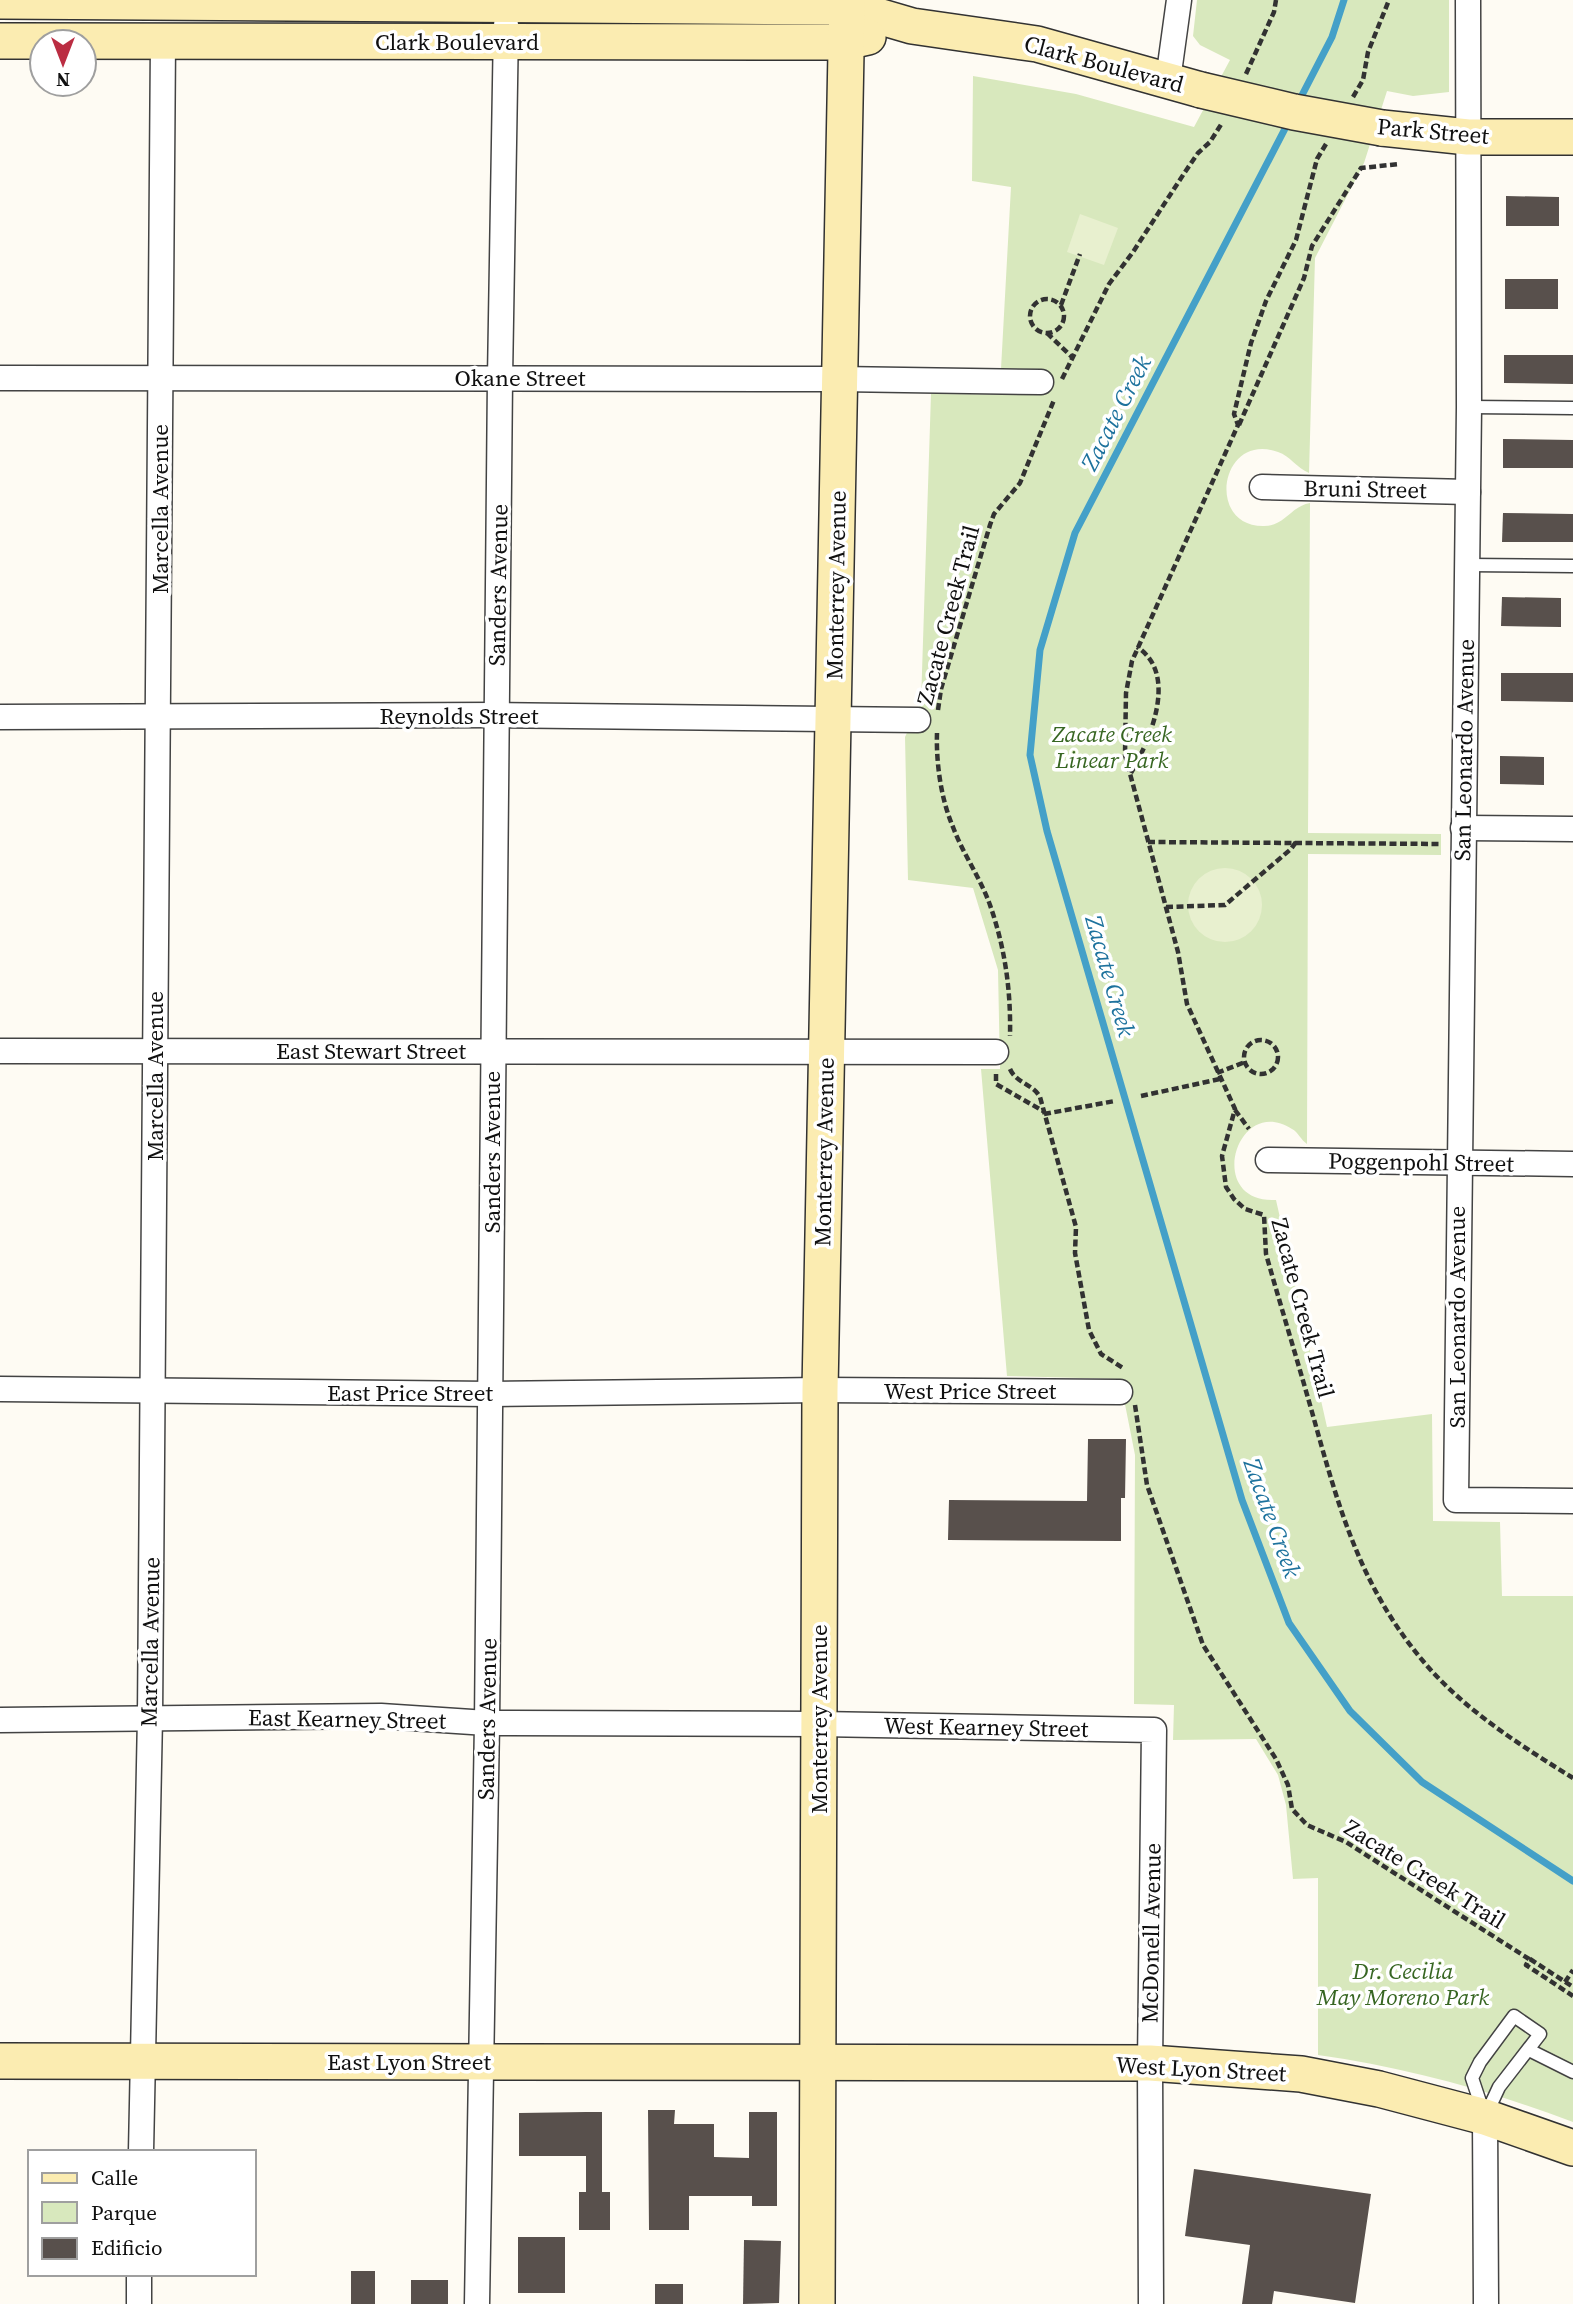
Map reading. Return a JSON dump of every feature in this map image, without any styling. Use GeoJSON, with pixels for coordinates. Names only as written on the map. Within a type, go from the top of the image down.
{"type":"FeatureCollection","features":[{"type":"Feature","properties":{"kind":"main road","name":"Clark Boulevard"},"geometry":{"type":"LineString","coordinates":[[0,1],[847,3],[912,26],[1037,44],[1294,112]]}},
{"type":"Feature","properties":{"kind":"main road","name":"Marcella Avenue"},"geometry":{"type":"LineString","coordinates":[[163,41],[171,1]]}},
{"type":"Feature","properties":{"kind":"main road","name":"Monterrey Avenue"},"geometry":{"type":"LineString","coordinates":[[817,2304],[820,1390],[847,3]]}},
{"type":"Feature","properties":{"kind":"main road","name":"Clark Boulevard"},"geometry":{"type":"LineString","coordinates":[[0,41],[846,42],[912,26]]}},
{"type":"Feature","properties":{"kind":"main road","name":"Park Street"},"geometry":{"type":"LineString","coordinates":[[1294,112],[1382,128],[1468,136],[1573,137]]}},
{"type":"Feature","properties":{"kind":"main road","name":"East Lyon Street"},"geometry":{"type":"LineString","coordinates":[[0,2061],[818,2063]]}},
{"type":"Feature","properties":{"kind":"main road","name":"West Lyon Street"},"geometry":{"type":"LineString","coordinates":[[818,2063],[1150,2063],[1301,2074],[1379,2089],[1485,2117],[1573,2148]]}},
{"type":"Feature","properties":{"kind":"street"},"geometry":{"type":"LineString","coordinates":[[1179,0],[1184,85]]}},
{"type":"Feature","properties":{"kind":"street","name":"San Leonardo Avenue"},"geometry":{"type":"LineString","coordinates":[[1468,0],[1469,407],[1456,1500],[1573,1501]]}},
{"type":"Feature","properties":{"kind":"street","name":"Sanders Avenue"},"geometry":{"type":"LineString","coordinates":[[477,2304],[487,1723],[506,3]]}},
{"type":"Feature","properties":{"kind":"street","name":"Marcella Avenue"},"geometry":{"type":"LineString","coordinates":[[141,2150],[150,1717],[163,41]]}},
{"type":"Feature","properties":{"kind":"street","name":"Okane Street"},"geometry":{"type":"LineString","coordinates":[[0,377],[839,379],[1052,387]]}},
{"type":"Feature","properties":{"kind":"street","name":"Bruni Street"},"geometry":{"type":"LineString","coordinates":[[1262,487],[1468,492]]}},
{"type":"Feature","properties":{"kind":"street","name":"Reynolds Street"},"geometry":{"type":"LineString","coordinates":[[0,717],[497,715],[931,722]]}},
{"type":"Feature","properties":{"kind":"street"},"geometry":{"type":"LineString","coordinates":[[1463,828],[1573,829]]}},
{"type":"Feature","properties":{"kind":"street","name":"East Stewart Street"},"geometry":{"type":"LineString","coordinates":[[0,1051],[1005,1054]]}},
{"type":"Feature","properties":{"kind":"street","name":"Poggenpohl Street"},"geometry":{"type":"LineString","coordinates":[[1268,1160],[1573,1164]]}},
{"type":"Feature","properties":{"kind":"street","name":"West Price Street"},"geometry":{"type":"LineString","coordinates":[[820,1390],[1128,1388]]}},
{"type":"Feature","properties":{"kind":"street","name":"East Price Street"},"geometry":{"type":"LineString","coordinates":[[0,1389],[490,1394],[820,1390]]}},
{"type":"Feature","properties":{"kind":"street","name":"East Kearney Street"},"geometry":{"type":"LineString","coordinates":[[0,1720],[381,1716],[487,1723],[819,1724]]}},
{"type":"Feature","properties":{"kind":"street","name":"West Kearney Street"},"geometry":{"type":"LineString","coordinates":[[819,1724],[1154,1730]]}},
{"type":"Feature","properties":{"kind":"street","name":"McDonell Avenue"},"geometry":{"type":"LineString","coordinates":[[1151,2304],[1150,2063],[1154,1730]]}},
{"type":"Feature","properties":{"kind":"street"},"geometry":{"type":"LineString","coordinates":[[1485,2117],[1486,2304]]}},
{"type":"Feature","properties":{"kind":"street"},"geometry":{"type":"LineString","coordinates":[[139,2276],[139,2304]]}},
{"type":"Feature","properties":{"kind":"lane"},"geometry":{"type":"LineString","coordinates":[[1469,407],[1573,408]]}},
{"type":"Feature","properties":{"kind":"lane"},"geometry":{"type":"LineString","coordinates":[[1467,565],[1573,566]]}},
{"type":"Feature","properties":{"kind":"lane"},"geometry":{"type":"LineString","coordinates":[[1514,2016],[1540,2034],[1499,2087],[1485,2117],[1472,2078],[1480,2062],[1514,2016]]}},
{"type":"Feature","properties":{"kind":"lane"},"geometry":{"type":"LineString","coordinates":[[1529,2050],[1573,2073]]}},
{"type":"Feature","properties":{"kind":"path"},"geometry":{"type":"LineString","coordinates":[[1241,84],[1274,12],[1276,0]]}},
{"type":"Feature","properties":{"kind":"path"},"geometry":{"type":"LineString","coordinates":[[1350,102],[1363,80],[1368,52],[1389,0]]}},
{"type":"Feature","properties":{"kind":"path","name":"Zacate Creek Trail"},"geometry":{"type":"LineString","coordinates":[[1044,1113],[996,1084],[1005,1054],[1010,984],[1002,942],[978,874],[953,828],[942,790],[931,722],[990,524],[994,514],[1020,483],[1052,387],[1073,358],[1109,285],[1224,119]]}},
{"type":"Feature","properties":{"kind":"path"},"geometry":{"type":"LineString","coordinates":[[1238,425],[1234,414],[1251,343],[1266,301],[1296,240],[1317,159],[1331,136]]}},
{"type":"Feature","properties":{"kind":"path"},"geometry":{"type":"LineString","coordinates":[[1249,1129],[1235,1109],[1217,1073],[1187,1004],[1178,952],[1125,755],[1126,693],[1137,647],[1304,278],[1312,246],[1361,169],[1399,164]]}},
{"type":"Feature","properties":{"kind":"path"},"geometry":{"type":"LineString","coordinates":[[1061,305],[1080,254]]}},
{"type":"Feature","properties":{"kind":"path"},"geometry":{"type":"LineString","coordinates":[[1047,332],[1056,330],[1063,324],[1064,314],[1061,305],[1054,299],[1044,298],[1032,307],[1029,316],[1032,326],[1047,332],[1073,358]]}},
{"type":"Feature","properties":{"kind":"path"},"geometry":{"type":"LineString","coordinates":[[1130,774],[1144,750],[1154,724],[1158,684],[1153,662],[1137,647]]}},
{"type":"Feature","properties":{"kind":"path"},"geometry":{"type":"LineString","coordinates":[[1148,842],[1443,844]]}},
{"type":"Feature","properties":{"kind":"path"},"geometry":{"type":"LineString","coordinates":[[1166,907],[1225,905],[1296,842]]}},
{"type":"Feature","properties":{"kind":"path"},"geometry":{"type":"LineString","coordinates":[[1254,1042],[1269,1042],[1277,1051],[1278,1062],[1275,1068],[1265,1074],[1254,1073],[1245,1062],[1246,1049],[1254,1042]]}},
{"type":"Feature","properties":{"kind":"path"},"geometry":{"type":"LineString","coordinates":[[1005,1054],[1014,1077],[1037,1091],[1076,1227],[1075,1253],[1089,1330],[1101,1354],[1128,1388]]}},
{"type":"Feature","properties":{"kind":"path"},"geometry":{"type":"LineString","coordinates":[[1217,1073],[1245,1062]]}},
{"type":"Feature","properties":{"kind":"path"},"geometry":{"type":"LineString","coordinates":[[1141,1096],[1220,1079]]}},
{"type":"Feature","properties":{"kind":"path"},"geometry":{"type":"LineString","coordinates":[[1044,1113],[1115,1101]]}},
{"type":"Feature","properties":{"kind":"path","name":"Zacate Creek Trail"},"geometry":{"type":"LineString","coordinates":[[1235,1109],[1222,1156],[1226,1187],[1245,1209],[1264,1215],[1266,1254],[1335,1493],[1357,1557],[1390,1618],[1424,1663],[1466,1704],[1510,1737],[1573,1778]]}},
{"type":"Feature","properties":{"kind":"path","name":"Zacate Creek Trail"},"geometry":{"type":"LineString","coordinates":[[1128,1388],[1147,1485],[1203,1645],[1276,1759],[1288,1785],[1292,1809],[1307,1825],[1346,1842],[1529,1959],[1526,1965],[1573,1996]]}},
{"type":"Feature","properties":{"kind":"path"},"geometry":{"type":"LineString","coordinates":[[1529,1959],[1573,1987]]}},
{"type":"Feature","properties":{"kind":"path"},"geometry":{"type":"LineString","coordinates":[[1565,1982],[1573,1970]]}},
{"type":"Feature","properties":{"kind":"green space","name":"Zacate Creek Linear Park"},"geometry":{"type":"Polygon","coordinates":[[[1197,0],[1449,0],[1449,92],[1413,96],[1387,91],[1364,163],[1315,258],[1309,473],[1278,452],[1258,449],[1243,455],[1233,466],[1227,482],[1227,497],[1233,512],[1245,522],[1271,525],[1310,503],[1308,833],[1441,834],[1441,855],[1308,854],[1307,1144],[1292,1129],[1272,1122],[1256,1125],[1243,1137],[1236,1152],[1235,1170],[1240,1186],[1254,1197],[1276,1200],[1327,1427],[1432,1414],[1433,1521],[1500,1522],[1502,1596],[1573,1596],[1573,2122],[1447,2081],[1318,2055],[1318,1878],[1293,1879],[1286,1805],[1278,1775],[1256,1739],[1173,1740],[1174,1705],[1134,1704],[1135,1455],[1120,1379],[1007,1376],[981,1069],[1000,1069],[998,970],[973,888],[908,880],[905,737],[921,703],[931,394],[1044,395],[1044,371],[1001,369],[1011,187],[972,181],[973,76],[1076,94],[1194,127],[1230,60],[1200,45],[1193,36],[1197,0]]]}},
{"type":"Feature","properties":{"kind":"green space"},"geometry":{"type":"Polygon","coordinates":[[[1080,214],[1118,228],[1104,265],[1067,252],[1080,214]]]}},
{"type":"Feature","properties":{"kind":"green space"},"geometry":{"type":"Polygon","coordinates":[[[1232,868],[1252,878],[1260,891],[1260,919],[1252,932],[1239,940],[1218,942],[1198,932],[1190,919],[1188,898],[1198,878],[1211,870],[1232,868]]]}},
{"type":"Feature","properties":{"kind":"building"},"geometry":{"type":"Polygon","coordinates":[[[1506,196],[1559,197],[1559,226],[1506,226],[1506,196]]]}},
{"type":"Feature","properties":{"kind":"building"},"geometry":{"type":"Polygon","coordinates":[[[1505,279],[1558,279],[1558,309],[1505,309],[1505,279]]]}},
{"type":"Feature","properties":{"kind":"building"},"geometry":{"type":"Polygon","coordinates":[[[1504,355],[1573,355],[1573,384],[1504,383],[1504,355]]]}},
{"type":"Feature","properties":{"kind":"building"},"geometry":{"type":"Polygon","coordinates":[[[1503,439],[1573,440],[1573,468],[1503,468],[1503,439]]]}},
{"type":"Feature","properties":{"kind":"building"},"geometry":{"type":"Polygon","coordinates":[[[1503,513],[1573,514],[1573,542],[1502,542],[1503,513]]]}},
{"type":"Feature","properties":{"kind":"building"},"geometry":{"type":"Polygon","coordinates":[[[1502,597],[1561,598],[1561,627],[1501,626],[1502,597]]]}},
{"type":"Feature","properties":{"kind":"building"},"geometry":{"type":"Polygon","coordinates":[[[1501,673],[1573,673],[1573,702],[1501,701],[1501,673]]]}},
{"type":"Feature","properties":{"kind":"building"},"geometry":{"type":"Polygon","coordinates":[[[1500,756],[1544,757],[1544,785],[1500,784],[1500,756]]]}},
{"type":"Feature","properties":{"kind":"building"},"geometry":{"type":"Polygon","coordinates":[[[1088,1439],[1126,1439],[1125,1498],[1121,1498],[1121,1541],[948,1540],[949,1500],[1087,1501],[1088,1439]]]}},
{"type":"Feature","properties":{"kind":"building"},"geometry":{"type":"Polygon","coordinates":[[[648,2110],[675,2110],[674,2124],[714,2124],[714,2157],[749,2158],[749,2112],[777,2112],[777,2206],[752,2206],[752,2196],[689,2196],[689,2230],[649,2230],[648,2110]]]}},
{"type":"Feature","properties":{"kind":"building"},"geometry":{"type":"Polygon","coordinates":[[[602,2112],[602,2192],[610,2192],[610,2230],[579,2230],[579,2192],[586,2192],[586,2156],[519,2156],[519,2113],[602,2112]]]}},
{"type":"Feature","properties":{"kind":"building"},"geometry":{"type":"Polygon","coordinates":[[[1194,2169],[1371,2194],[1355,2303],[1274,2291],[1272,2304],[1242,2304],[1250,2245],[1185,2236],[1194,2169]]]}},
{"type":"Feature","properties":{"kind":"building"},"geometry":{"type":"Polygon","coordinates":[[[518,2237],[565,2237],[565,2293],[518,2293],[518,2237]]]}},
{"type":"Feature","properties":{"kind":"building"},"geometry":{"type":"Polygon","coordinates":[[[744,2240],[781,2241],[779,2303],[743,2304],[744,2240]]]}},
{"type":"Feature","properties":{"kind":"building"},"geometry":{"type":"Polygon","coordinates":[[[351,2271],[375,2271],[375,2304],[351,2304],[351,2271]]]}},
{"type":"Feature","properties":{"kind":"building"},"geometry":{"type":"Polygon","coordinates":[[[411,2280],[448,2280],[448,2304],[411,2304],[411,2280]]]}},
{"type":"Feature","properties":{"kind":"building"},"geometry":{"type":"Polygon","coordinates":[[[655,2284],[683,2284],[683,2304],[655,2304],[655,2284]]]}},
{"type":"Feature","properties":{"kind":"waterway","name":"Zacate Creek"},"geometry":{"type":"LineString","coordinates":[[1299,101],[1332,37],[1344,0]]}},
{"type":"Feature","properties":{"kind":"waterway","name":"Zacate Creek"},"geometry":{"type":"LineString","coordinates":[[1289,121],[1075,533],[1040,650],[1030,755],[1047,831],[1242,1500],[1289,1623],[1350,1711],[1422,1782],[1573,1881]]}},
{"type":"Feature","properties":{"kind":"park label","name":"Dr. Cecilia May Moreno Park"},"geometry":{"type":"Point","coordinates":[1403,1984]}}]}
